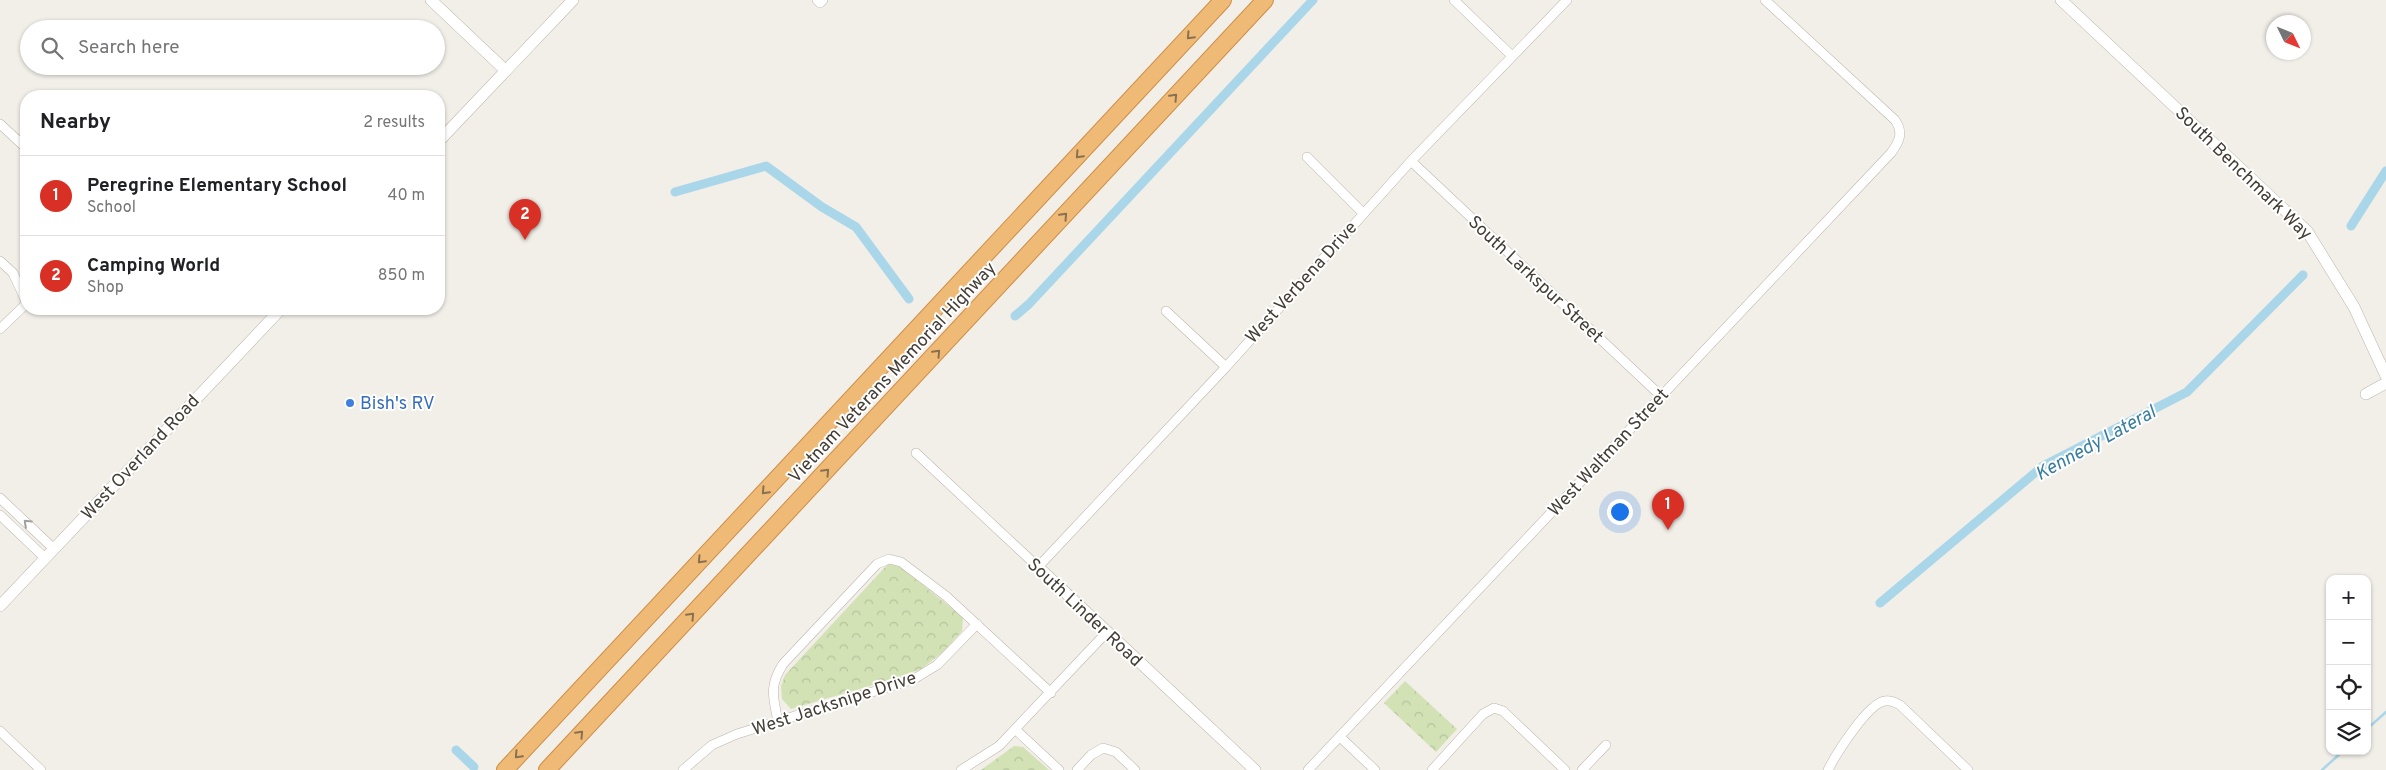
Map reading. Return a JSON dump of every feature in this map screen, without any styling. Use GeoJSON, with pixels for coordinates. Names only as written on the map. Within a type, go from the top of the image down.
{"type":"FeatureCollection","features":[{"type":"Feature","properties":{"kind":"highway","name":"Vietnam Veterans Memorial Highway"},"geometry":{"type":"LineString","coordinates":[[505,770],[1223,0]]}},
{"type":"Feature","properties":{"kind":"highway","name":"Vietnam Veterans Memorial Highway"},"geometry":{"type":"LineString","coordinates":[[547,770],[1265,0]]}},
{"type":"Feature","properties":{"kind":"street"},"geometry":{"type":"LineString","coordinates":[[431,0],[506,71]]}},
{"type":"Feature","properties":{"kind":"street"},"geometry":{"type":"LineString","coordinates":[[445,135],[573,0]]}},
{"type":"Feature","properties":{"kind":"street"},"geometry":{"type":"LineString","coordinates":[[1454,0],[1512,56]]}},
{"type":"Feature","properties":{"kind":"street","name":"West Verbena Drive"},"geometry":{"type":"LineString","coordinates":[[1038,567],[1226,367],[1411,161],[1567,0]]}},
{"type":"Feature","properties":{"kind":"street","name":"West Waltman Street"},"geometry":{"type":"LineString","coordinates":[[1308,770],[1892,153],[1899,142],[1901,132],[1895,120],[1766,0]]}},
{"type":"Feature","properties":{"kind":"street","name":"South Benchmark Way"},"geometry":{"type":"LineString","coordinates":[[2061,0],[2307,231],[2354,307],[2386,376]]}},
{"type":"Feature","properties":{"kind":"street"},"geometry":{"type":"LineString","coordinates":[[0,124],[20,142]]}},
{"type":"Feature","properties":{"kind":"street"},"geometry":{"type":"LineString","coordinates":[[1307,158],[1363,213]]}},
{"type":"Feature","properties":{"kind":"street","name":"South Larkspur Street"},"geometry":{"type":"LineString","coordinates":[[1411,161],[1661,396]]}},
{"type":"Feature","properties":{"kind":"street"},"geometry":{"type":"LineString","coordinates":[[0,262],[13,273],[20,289]]}},
{"type":"Feature","properties":{"kind":"street"},"geometry":{"type":"LineString","coordinates":[[0,329],[20,308]]}},
{"type":"Feature","properties":{"kind":"street"},"geometry":{"type":"LineString","coordinates":[[1166,311],[1226,367]]}},
{"type":"Feature","properties":{"kind":"street","name":"West Overland Road"},"geometry":{"type":"LineString","coordinates":[[0,606],[275,315]]}},
{"type":"Feature","properties":{"kind":"street"},"geometry":{"type":"LineString","coordinates":[[2366,394],[2386,383]]}},
{"type":"Feature","properties":{"kind":"street","name":"South Linder Road"},"geometry":{"type":"LineString","coordinates":[[916,453],[1255,770]]}},
{"type":"Feature","properties":{"kind":"street"},"geometry":{"type":"LineString","coordinates":[[0,498],[54,549]]}},
{"type":"Feature","properties":{"kind":"street"},"geometry":{"type":"LineString","coordinates":[[0,515],[45,558]]}},
{"type":"Feature","properties":{"kind":"street"},"geometry":{"type":"LineString","coordinates":[[778,721],[772,690],[775,676],[783,664],[877,564],[889,558],[901,562],[977,624],[1051,693]]}},
{"type":"Feature","properties":{"kind":"street","name":"West Jacksnipe Drive"},"geometry":{"type":"LineString","coordinates":[[683,770],[712,745],[737,734],[914,679],[937,665],[977,624]]}},
{"type":"Feature","properties":{"kind":"street"},"geometry":{"type":"LineString","coordinates":[[960,770],[989,754],[1016,730],[1107,632]]}},
{"type":"Feature","properties":{"kind":"street"},"geometry":{"type":"LineString","coordinates":[[1828,770],[1838,751],[1851,733],[1877,704],[1885,700],[1893,701],[1900,705],[1966,769]]}},
{"type":"Feature","properties":{"kind":"street"},"geometry":{"type":"LineString","coordinates":[[1432,770],[1483,714],[1494,708],[1503,711],[1565,770]]}},
{"type":"Feature","properties":{"kind":"street"},"geometry":{"type":"LineString","coordinates":[[1016,730],[1059,770]]}},
{"type":"Feature","properties":{"kind":"street"},"geometry":{"type":"LineString","coordinates":[[0,731],[42,770]]}},
{"type":"Feature","properties":{"kind":"street"},"geometry":{"type":"LineString","coordinates":[[1340,737],[1375,770]]}},
{"type":"Feature","properties":{"kind":"street"},"geometry":{"type":"LineString","coordinates":[[1582,770],[1606,745]]}},
{"type":"Feature","properties":{"kind":"street"},"geometry":{"type":"LineString","coordinates":[[1077,770],[1092,755],[1104,748],[1116,752],[1135,770]]}},
{"type":"Feature","properties":{"kind":"green space"},"geometry":{"type":"Polygon","coordinates":[[[888,564],[898,565],[960,615],[963,618],[962,631],[942,653],[921,669],[791,709],[782,699],[781,686],[785,675],[888,564]]]}},
{"type":"Feature","properties":{"kind":"green space"},"geometry":{"type":"Polygon","coordinates":[[[1405,681],[1457,729],[1436,752],[1384,703],[1405,681]]]}},
{"type":"Feature","properties":{"kind":"green space"},"geometry":{"type":"Polygon","coordinates":[[[1014,746],[1023,747],[1049,770],[981,770],[1014,746]]]}},
{"type":"Feature","properties":{"kind":"waterway"},"geometry":{"type":"LineString","coordinates":[[1015,316],[1029,304],[1313,0]]}},
{"type":"Feature","properties":{"kind":"waterway"},"geometry":{"type":"LineString","coordinates":[[675,192],[766,166],[822,207],[856,227],[909,299]]}},
{"type":"Feature","properties":{"kind":"waterway","name":"Kennedy Lateral"},"geometry":{"type":"LineString","coordinates":[[2351,226],[2386,171]]}},
{"type":"Feature","properties":{"kind":"waterway","name":"Kennedy Lateral"},"geometry":{"type":"LineString","coordinates":[[1880,603],[2043,466],[2187,392],[2303,275]]}},
{"type":"Feature","properties":{"kind":"waterway"},"geometry":{"type":"LineString","coordinates":[[2371,725],[2386,712]]}},
{"type":"Feature","properties":{"kind":"waterway","name":"Kennedy Lateral"},"geometry":{"type":"LineString","coordinates":[[456,750],[474,767]]}},
{"type":"Feature","properties":{"kind":"waterway"},"geometry":{"type":"LineString","coordinates":[[2322,770],[2339,755]]}},
{"type":"Feature","properties":{"kind":"place","name":"Camping World"},"geometry":{"type":"Point","coordinates":[525,240]}},
{"type":"Feature","properties":{"kind":"place","name":"Bish's RV"},"geometry":{"type":"Point","coordinates":[350,403]}},
{"type":"Feature","properties":{"kind":"place","name":"Peregrine Elementary School"},"geometry":{"type":"Point","coordinates":[1668,530]}}]}
